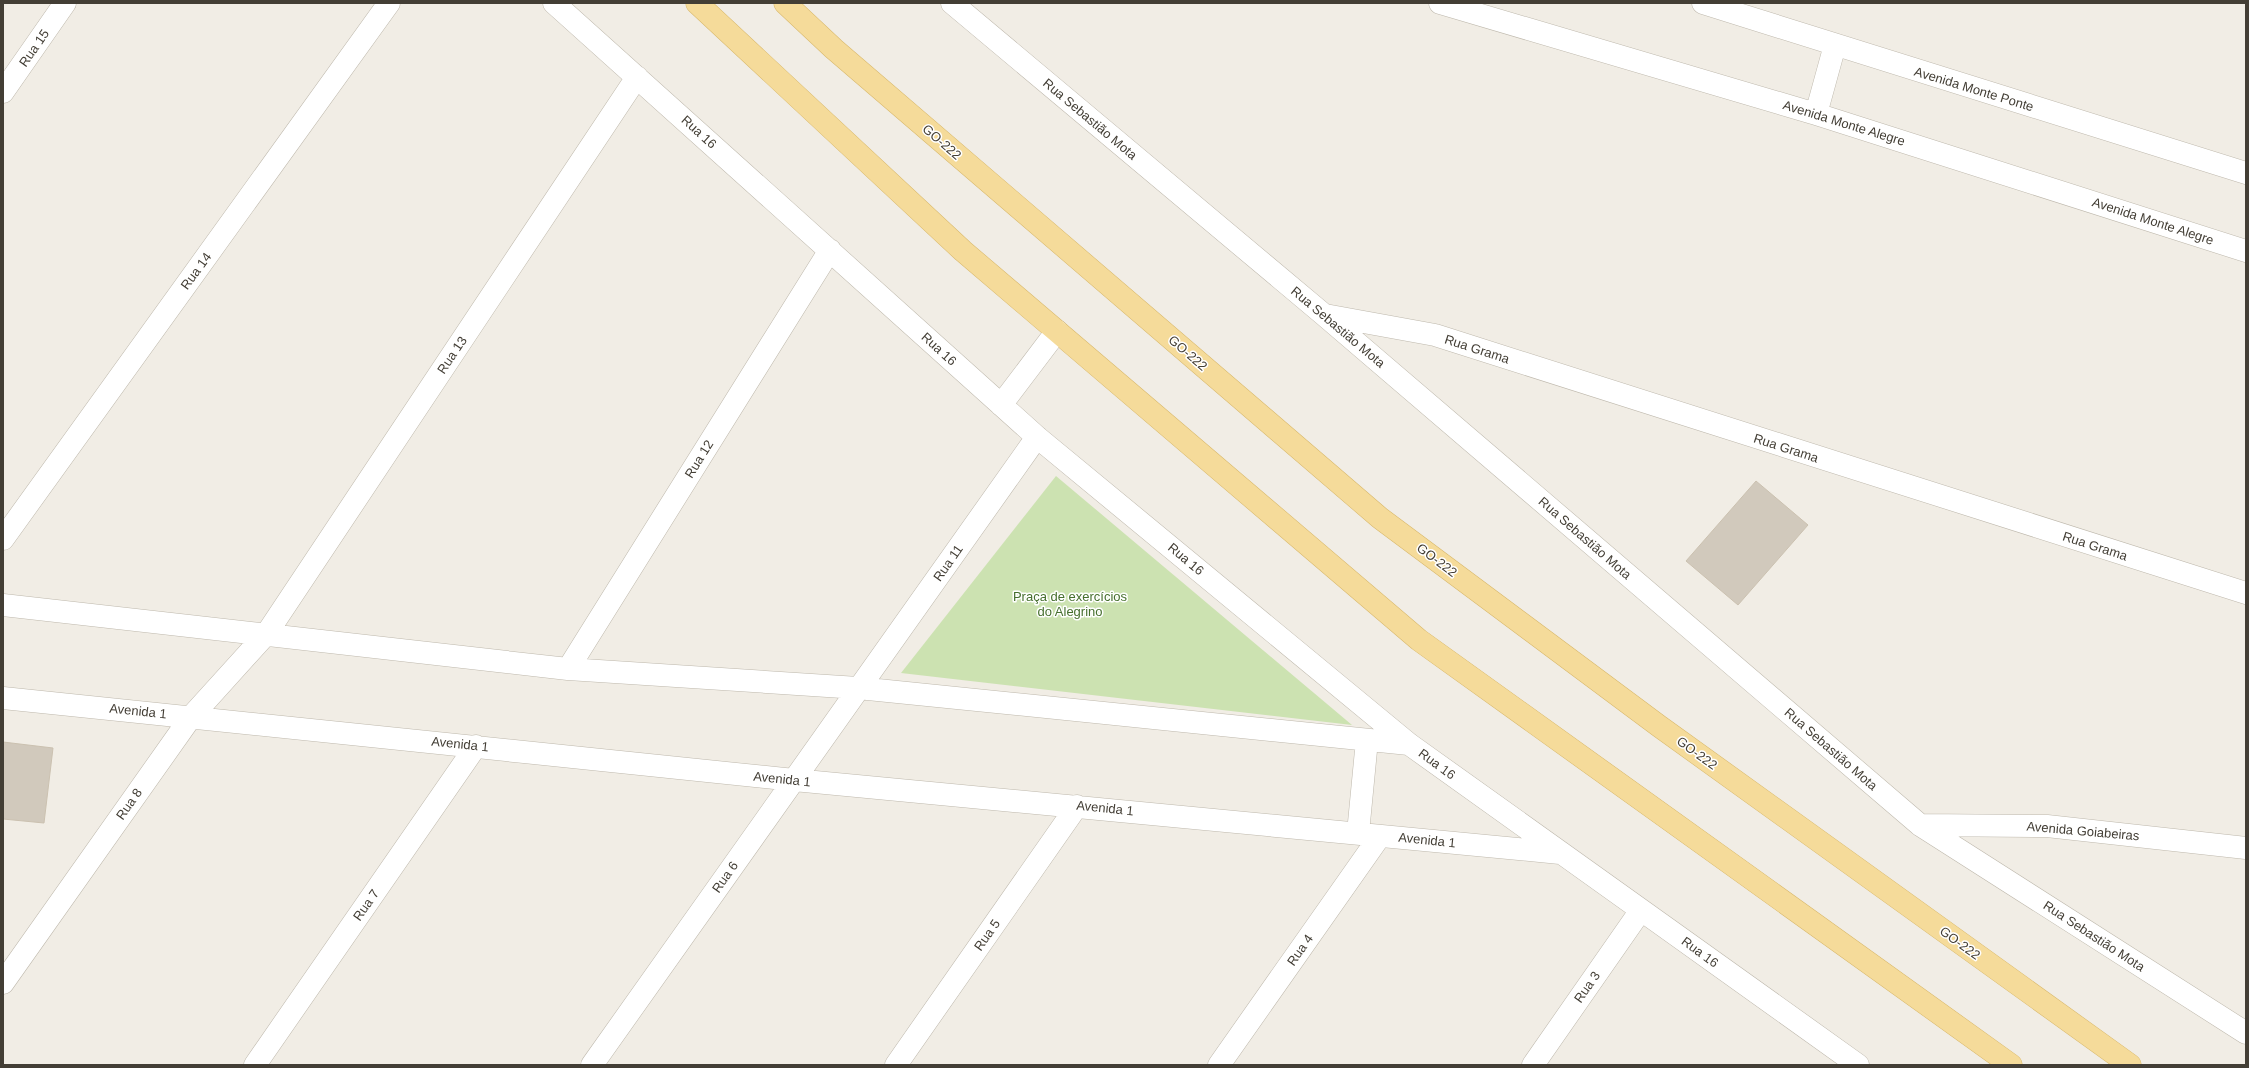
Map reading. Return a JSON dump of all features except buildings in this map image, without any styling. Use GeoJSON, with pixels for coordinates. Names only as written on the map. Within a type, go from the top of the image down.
{"type":"FeatureCollection","features":[{"type":"Feature","properties":{"kind":"main road"},"geometry":{"type":"LineString","coordinates":[[697,3],[963,251],[1419,640],[2011,1065]]}},
{"type":"Feature","properties":{"kind":"main road","name":"GO-222"},"geometry":{"type":"LineString","coordinates":[[785,3],[834,49],[1380,518],[1659,726],[2130,1065]]}},
{"type":"Feature","properties":{"kind":"street","name":"Rua 15"},"geometry":{"type":"LineString","coordinates":[[3,92],[64,3]]}},
{"type":"Feature","properties":{"kind":"street","name":"Rua 14"},"geometry":{"type":"LineString","coordinates":[[3,539],[389,3]]}},
{"type":"Feature","properties":{"kind":"street","name":"Rua 16"},"geometry":{"type":"LineString","coordinates":[[554,3],[1037,437],[1409,744],[1853,1064]]}},
{"type":"Feature","properties":{"kind":"street","name":"Rua Sebastião Mota"},"geometry":{"type":"LineString","coordinates":[[952,3],[1323,314],[1920,825],[2246,1033]]}},
{"type":"Feature","properties":{"kind":"street","name":"Avenida Monte Alegre"},"geometry":{"type":"LineString","coordinates":[[1440,3],[1816,114],[2246,251]]}},
{"type":"Feature","properties":{"kind":"street","name":"Avenida Monte Ponte"},"geometry":{"type":"LineString","coordinates":[[1703,3],[2246,173]]}},
{"type":"Feature","properties":{"kind":"street"},"geometry":{"type":"LineString","coordinates":[[1816,114],[1835,45]]}},
{"type":"Feature","properties":{"kind":"street","name":"Rua 13"},"geometry":{"type":"LineString","coordinates":[[267,634],[638,77]]}},
{"type":"Feature","properties":{"kind":"street","name":"Rua 12"},"geometry":{"type":"LineString","coordinates":[[568,669],[830,250]]}},
{"type":"Feature","properties":{"kind":"street","name":"Rua Grama"},"geometry":{"type":"LineString","coordinates":[[1323,314],[1434,336],[2246,594]]}},
{"type":"Feature","properties":{"kind":"street"},"geometry":{"type":"LineString","coordinates":[[1001,405],[1057,331]]}},
{"type":"Feature","properties":{"kind":"street","name":"Rua 11"},"geometry":{"type":"LineString","coordinates":[[858,688],[1037,437]]}},
{"type":"Feature","properties":{"kind":"street"},"geometry":{"type":"LineString","coordinates":[[3,605],[568,669],[858,688],[1409,744]]}},
{"type":"Feature","properties":{"kind":"street","name":"Rua 8"},"geometry":{"type":"LineString","coordinates":[[3,983],[12,957],[191,717],[267,634]]}},
{"type":"Feature","properties":{"kind":"street","name":"Rua 6"},"geometry":{"type":"LineString","coordinates":[[592,1065],[858,688]]}},
{"type":"Feature","properties":{"kind":"street","name":"Avenida 1"},"geometry":{"type":"LineString","coordinates":[[3,698],[794,780],[1358,833],[1562,854]]}},
{"type":"Feature","properties":{"kind":"street"},"geometry":{"type":"LineString","coordinates":[[1358,833],[1367,740]]}},
{"type":"Feature","properties":{"kind":"street","name":"Rua 7"},"geometry":{"type":"LineString","coordinates":[[255,1065],[476,746]]}},
{"type":"Feature","properties":{"kind":"street","name":"Rua 5"},"geometry":{"type":"LineString","coordinates":[[896,1065],[1077,806]]}},
{"type":"Feature","properties":{"kind":"street","name":"Avenida Goiabeiras"},"geometry":{"type":"LineString","coordinates":[[1920,825],[2047,826],[2246,848]]}},
{"type":"Feature","properties":{"kind":"street","name":"Rua 4"},"geometry":{"type":"LineString","coordinates":[[1219,1065],[1380,836]]}},
{"type":"Feature","properties":{"kind":"street","name":"Rua 3"},"geometry":{"type":"LineString","coordinates":[[1533,1065],[1641,910]]}},
{"type":"Feature","properties":{"kind":"green space","name":"Praça de exercícios do Alegrino"},"geometry":{"type":"Polygon","coordinates":[[[1056,476],[1352,725],[901,673],[1056,476]]]}}]}
